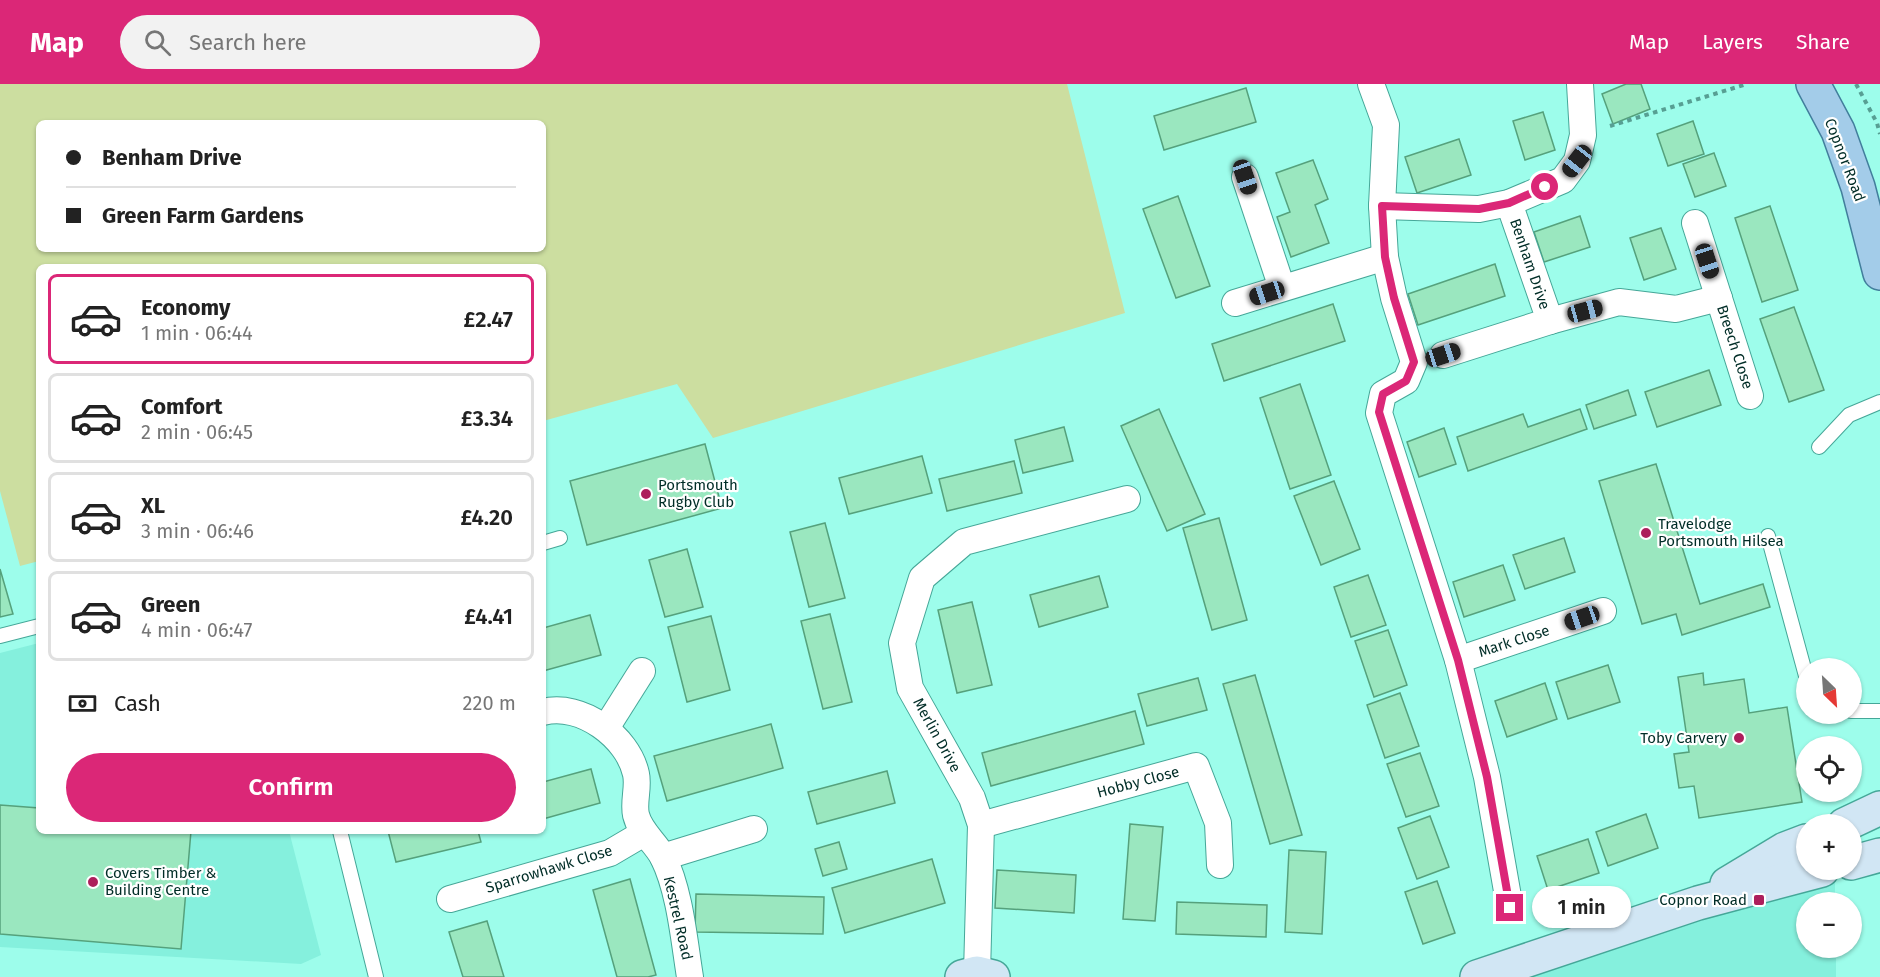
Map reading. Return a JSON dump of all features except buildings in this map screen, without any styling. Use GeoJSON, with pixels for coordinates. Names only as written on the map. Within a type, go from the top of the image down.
{"type":"FeatureCollection","features":[{"type":"Feature","properties":{"kind":"main road","name":"Copnor Road"},"geometry":{"type":"LineString","coordinates":[[1813,84],[1838,131],[1858,187],[1880,273]]}},
{"type":"Feature","properties":{"kind":"street"},"geometry":{"type":"LineString","coordinates":[[1371,84],[1386,125],[1382,206],[1385,257],[1394,298],[1414,362],[1406,381],[1383,394],[1379,412],[1458,660],[1487,777],[1510,908]]}},
{"type":"Feature","properties":{"kind":"street","name":"Benham Drive"},"geometry":{"type":"LineString","coordinates":[[1382,206],[1479,209],[1509,203],[1563,180],[1577,161],[1583,135],[1580,84]]}},
{"type":"Feature","properties":{"kind":"street"},"geometry":{"type":"LineString","coordinates":[[1245,177],[1282,288]]}},
{"type":"Feature","properties":{"kind":"street","name":"Benham Drive"},"geometry":{"type":"LineString","coordinates":[[1443,355],[1550,321],[1509,203]]}},
{"type":"Feature","properties":{"kind":"street","name":"Breech Close"},"geometry":{"type":"LineString","coordinates":[[1695,223],[1750,396]]}},
{"type":"Feature","properties":{"kind":"street"},"geometry":{"type":"LineString","coordinates":[[1235,303],[1385,257]]}},
{"type":"Feature","properties":{"kind":"street","name":"Breech Close"},"geometry":{"type":"LineString","coordinates":[[1550,321],[1620,302],[1676,309],[1719,298]]}},
{"type":"Feature","properties":{"kind":"street","name":"Merlin Drive"},"geometry":{"type":"LineString","coordinates":[[978,976],[981,825],[972,798],[910,688],[902,643],[922,578],[964,542],[1126,499]]}},
{"type":"Feature","properties":{"kind":"street","name":"Mark Close"},"geometry":{"type":"LineString","coordinates":[[1458,660],[1603,611]]}},
{"type":"Feature","properties":{"kind":"street"},"geometry":{"type":"LineString","coordinates":[[606,728],[642,671]]}},
{"type":"Feature","properties":{"kind":"street","name":"Kestrel Road"},"geometry":{"type":"LineString","coordinates":[[546,711],[584,714],[606,728],[628,752],[636,775],[636,814],[645,833],[663,857],[674,890],[690,977]]}},
{"type":"Feature","properties":{"kind":"street","name":"Hobby Close"},"geometry":{"type":"LineString","coordinates":[[981,825],[1196,766],[1218,823],[1220,864]]}},
{"type":"Feature","properties":{"kind":"street"},"geometry":{"type":"LineString","coordinates":[[1862,816],[1880,808]]}},
{"type":"Feature","properties":{"kind":"street"},"geometry":{"type":"LineString","coordinates":[[1862,827],[1880,819]]}},
{"type":"Feature","properties":{"kind":"street"},"geometry":{"type":"LineString","coordinates":[[663,857],[754,829]]}},
{"type":"Feature","properties":{"kind":"street","name":"Sparrowhawk Close"},"geometry":{"type":"LineString","coordinates":[[450,899],[610,853],[645,833]]}},
{"type":"Feature","properties":{"kind":"street"},"geometry":{"type":"LineString","coordinates":[[1698,903],[1726,884],[1796,845]]}},
{"type":"Feature","properties":{"kind":"street"},"geometry":{"type":"LineString","coordinates":[[1726,884],[1796,855]]}},
{"type":"Feature","properties":{"kind":"street"},"geometry":{"type":"LineString","coordinates":[[1862,860],[1880,855]]}},
{"type":"Feature","properties":{"kind":"street"},"geometry":{"type":"LineString","coordinates":[[1478,977],[1698,903],[1796,877]]}},
{"type":"Feature","properties":{"kind":"lane"},"geometry":{"type":"LineString","coordinates":[[1819,447],[1848,416],[1880,402]]}},
{"type":"Feature","properties":{"kind":"lane"},"geometry":{"type":"LineString","coordinates":[[1768,536],[1801,658]]}},
{"type":"Feature","properties":{"kind":"lane"},"geometry":{"type":"LineString","coordinates":[[546,542],[560,538]]}},
{"type":"Feature","properties":{"kind":"lane"},"geometry":{"type":"LineString","coordinates":[[0,636],[36,627]]}},
{"type":"Feature","properties":{"kind":"lane"},"geometry":{"type":"LineString","coordinates":[[1862,711],[1880,711]]}},
{"type":"Feature","properties":{"kind":"lane"},"geometry":{"type":"LineString","coordinates":[[341,834],[376,977]]}},
{"type":"Feature","properties":{"kind":"path"},"geometry":{"type":"LineString","coordinates":[[1583,135],[1747,84]]}},
{"type":"Feature","properties":{"kind":"path"},"geometry":{"type":"LineString","coordinates":[[1856,84],[1880,134]]}},
{"type":"Feature","properties":{"kind":"shaded area"},"geometry":{"type":"Polygon","coordinates":[[[0,84],[1067,84],[1125,313],[713,438],[677,384],[546,420],[546,264],[36,264],[36,562],[20,566],[0,491],[0,84]]]}},
{"type":"Feature","properties":{"kind":"shaded area"},"geometry":{"type":"Polygon","coordinates":[[[36,644],[36,834],[290,834],[321,955],[301,964],[0,947],[0,653],[36,644]]]}},
{"type":"Feature","properties":{"kind":"shaded area"},"geometry":{"type":"Polygon","coordinates":[[[1823,880],[1835,880],[1835,892],[1796,892],[1796,958],[1836,958],[1836,977],[1530,977],[1823,880]]]}},
{"type":"Feature","properties":{"kind":"place","name":"Portsmouth Rugby Club"},"geometry":{"type":"Point","coordinates":[646,494]}},
{"type":"Feature","properties":{"kind":"place","name":"Travelodge Portsmouth Hilsea"},"geometry":{"type":"Point","coordinates":[1646,533]}},
{"type":"Feature","properties":{"kind":"place","name":"Toby Carvery"},"geometry":{"type":"Point","coordinates":[1739,738]}},
{"type":"Feature","properties":{"kind":"place","name":"Covers Timber & Building Centre"},"geometry":{"type":"Point","coordinates":[93,882]}},
{"type":"Feature","properties":{"kind":"place","name":"Copnor Road"},"geometry":{"type":"Point","coordinates":[1759,900]}},
{"type":"Feature","properties":{"kind":"route"},"geometry":{"type":"LineString","coordinates":[[1510,908],[1487,777],[1458,660],[1379,412],[1383,394],[1406,381],[1414,362],[1394,298],[1385,257],[1382,206],[1479,209],[1509,203],[1545,187]]}}]}
